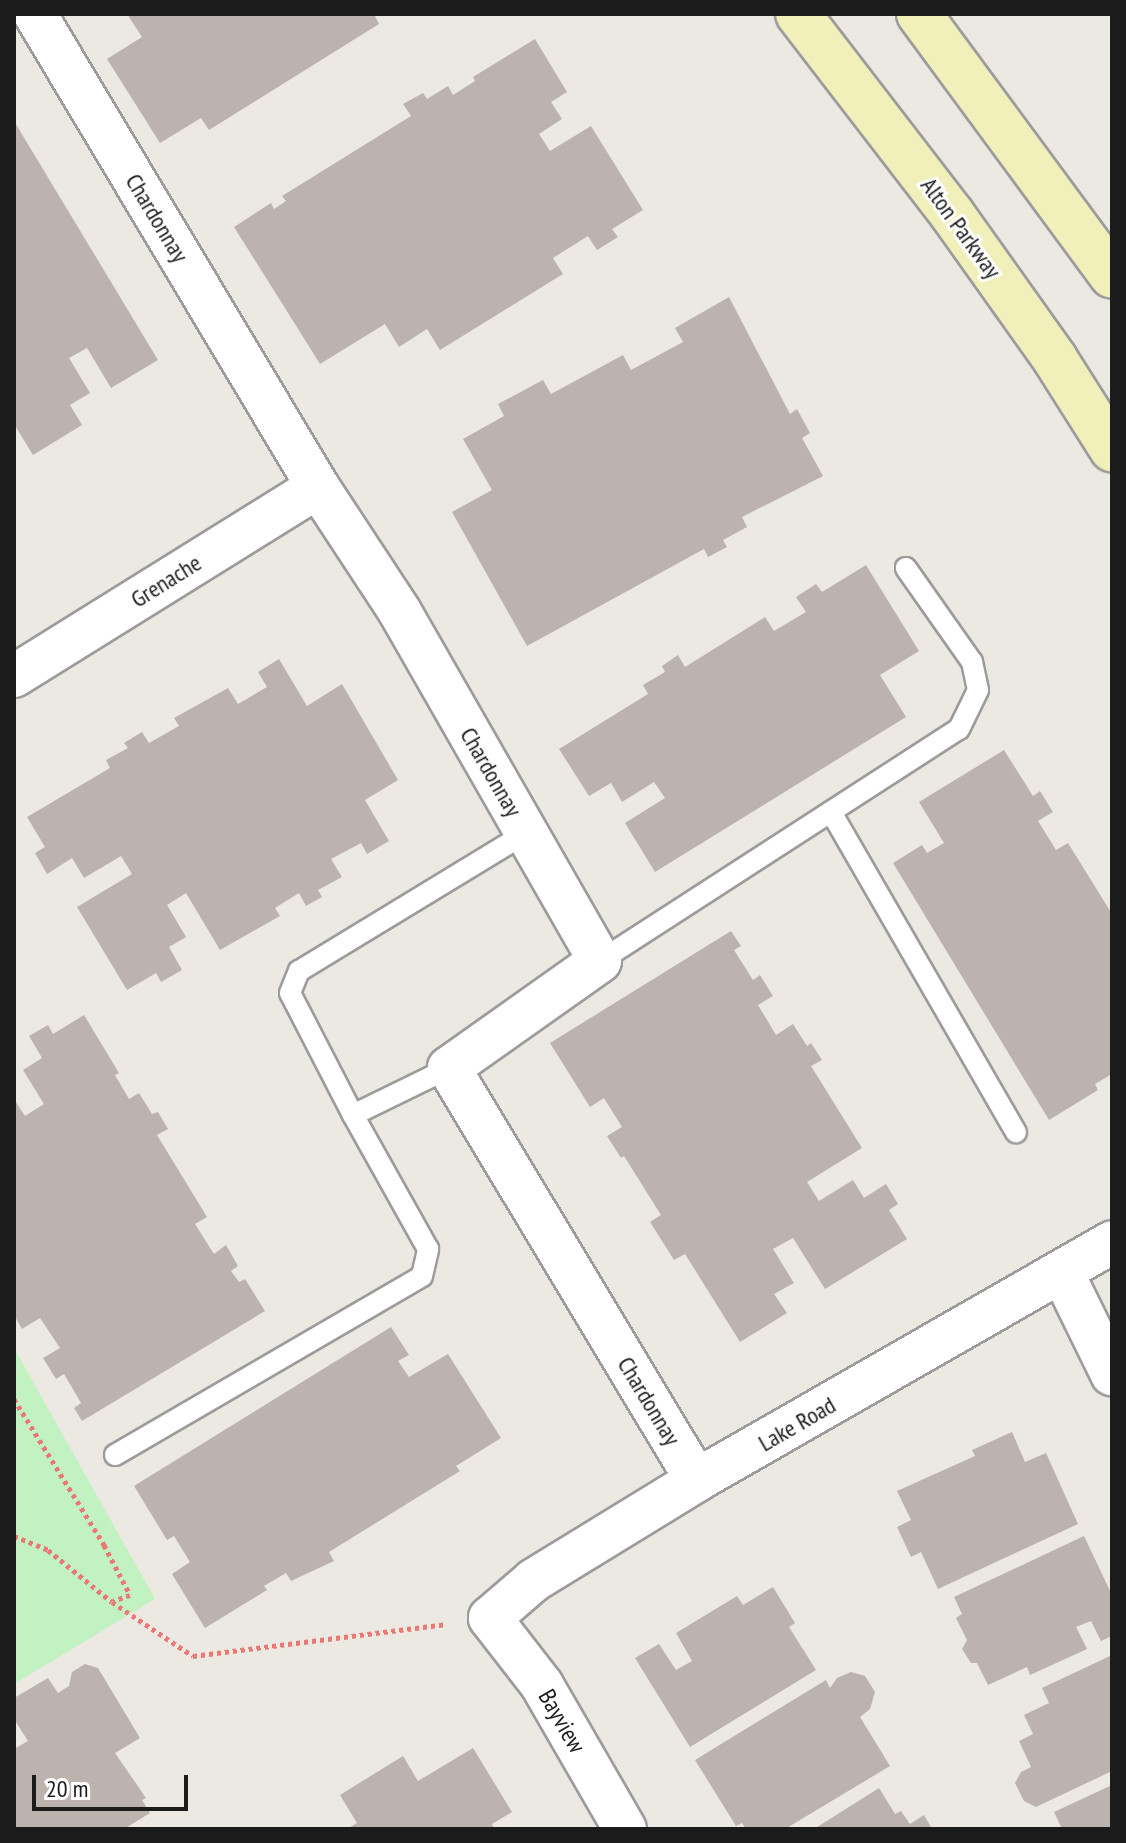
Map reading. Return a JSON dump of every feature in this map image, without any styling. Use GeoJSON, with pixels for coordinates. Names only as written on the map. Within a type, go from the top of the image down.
{"type":"FeatureCollection","features":[{"type":"Feature","properties":{"kind":"main road","name":"Alton Parkway"},"geometry":{"type":"LineString","coordinates":[[798,14],[952,214],[1055,359],[1112,449]]}},
{"type":"Feature","properties":{"kind":"main road"},"geometry":{"type":"LineString","coordinates":[[919,14],[1112,276]]}},
{"type":"Feature","properties":{"kind":"street","name":"Chardonnay"},"geometry":{"type":"LineString","coordinates":[[35,14],[318,487],[400,612],[600,961]]}},
{"type":"Feature","properties":{"kind":"street","name":"Grenache"},"geometry":{"type":"LineString","coordinates":[[14,676],[318,487]]}},
{"type":"Feature","properties":{"kind":"street"},"geometry":{"type":"LineString","coordinates":[[449,1068],[600,961]]}},
{"type":"Feature","properties":{"kind":"street","name":"Chardonnay"},"geometry":{"type":"LineString","coordinates":[[449,1068],[697,1480]]}},
{"type":"Feature","properties":{"kind":"street","name":"Lake Road"},"geometry":{"type":"LineString","coordinates":[[490,1618],[534,1580],[697,1480],[1112,1242]]}},
{"type":"Feature","properties":{"kind":"street"},"geometry":{"type":"LineString","coordinates":[[1062,1272],[1112,1374]]}},
{"type":"Feature","properties":{"kind":"street","name":"Bayview"},"geometry":{"type":"LineString","coordinates":[[490,1618],[542,1685],[625,1829]]}},
{"type":"Feature","properties":{"kind":"lane"},"geometry":{"type":"LineString","coordinates":[[600,961],[959,729],[978,690],[972,662],[906,568]]}},
{"type":"Feature","properties":{"kind":"lane"},"geometry":{"type":"LineString","coordinates":[[831,812],[1016,1132]]}},
{"type":"Feature","properties":{"kind":"lane"},"geometry":{"type":"LineString","coordinates":[[115,1455],[422,1276],[428,1249],[353,1115],[290,993],[299,971],[526,833]]}},
{"type":"Feature","properties":{"kind":"lane"},"geometry":{"type":"LineString","coordinates":[[353,1115],[449,1068]]}},
{"type":"Feature","properties":{"kind":"path"},"geometry":{"type":"LineString","coordinates":[[14,1399],[104,1545],[130,1595],[112,1602]]}},
{"type":"Feature","properties":{"kind":"path"},"geometry":{"type":"LineString","coordinates":[[14,1536],[48,1550],[112,1602],[193,1656],[490,1618]]}},
{"type":"Feature","properties":{"kind":"green space"},"geometry":{"type":"Polygon","coordinates":[[[14,1348],[155,1599],[14,1684],[14,1348]]]}},
{"type":"Feature","properties":{"kind":"building"},"geometry":{"type":"Polygon","coordinates":[[[127,14],[379,14],[375,16],[379,24],[209,130],[201,118],[160,143],[107,59],[142,37],[127,14]]]}},
{"type":"Feature","properties":{"kind":"building"},"geometry":{"type":"Polygon","coordinates":[[[535,39],[567,92],[551,102],[562,119],[539,134],[550,151],[591,126],[643,210],[612,229],[618,237],[597,250],[588,236],[553,258],[563,274],[440,350],[427,329],[399,347],[385,324],[320,364],[234,227],[271,203],[274,209],[286,201],[282,196],[411,116],[403,104],[423,93],[427,99],[448,86],[453,95],[475,81],[473,77],[535,39]]]}},
{"type":"Feature","properties":{"kind":"building"},"geometry":{"type":"Polygon","coordinates":[[[14,121],[158,360],[111,388],[87,348],[69,358],[90,393],[70,405],[82,425],[33,455],[14,424],[14,121]]]}},
{"type":"Feature","properties":{"kind":"building"},"geometry":{"type":"Polygon","coordinates":[[[729,297],[790,414],[797,409],[810,433],[802,438],[823,476],[742,517],[747,527],[723,540],[727,547],[708,557],[704,549],[527,646],[452,512],[492,490],[463,439],[504,416],[498,404],[543,380],[551,394],[623,355],[631,370],[683,342],[675,328],[729,297]]]}},
{"type":"Feature","properties":{"kind":"building"},"geometry":{"type":"Polygon","coordinates":[[[866,565],[919,651],[880,675],[906,717],[655,872],[625,823],[665,798],[654,782],[622,802],[611,783],[589,796],[559,749],[648,694],[643,685],[665,672],[662,666],[678,655],[685,667],[765,617],[774,631],[806,612],[796,597],[816,584],[822,592],[866,565]]]}},
{"type":"Feature","properties":{"kind":"building"},"geometry":{"type":"Polygon","coordinates":[[[279,659],[307,706],[342,684],[398,780],[365,800],[389,841],[367,854],[361,843],[331,859],[342,877],[318,890],[322,897],[306,906],[299,893],[275,908],[280,916],[220,950],[186,893],[167,905],[186,937],[169,947],[182,970],[161,982],[156,973],[127,990],[77,907],[132,874],[121,856],[84,878],[72,858],[47,874],[35,853],[45,847],[27,817],[110,768],[106,760],[128,748],[124,743],[142,732],[149,743],[179,726],[174,718],[228,688],[238,704],[267,687],[258,672],[279,659]]]}},
{"type":"Feature","properties":{"kind":"building"},"geometry":{"type":"Polygon","coordinates":[[[1004,750],[1033,796],[1040,791],[1053,812],[1038,821],[1056,850],[1068,843],[1112,914],[1112,1074],[1095,1084],[1098,1090],[1049,1120],[893,863],[922,845],[927,853],[944,843],[919,802],[1004,750]]]}},
{"type":"Feature","properties":{"kind":"building"},"geometry":{"type":"Polygon","coordinates":[[[731,931],[741,946],[734,950],[753,980],[760,975],[773,996],[758,1005],[776,1035],[793,1024],[807,1046],[811,1043],[822,1060],[811,1066],[862,1148],[807,1182],[819,1201],[853,1180],[864,1198],[886,1184],[898,1204],[889,1210],[907,1239],[825,1289],[793,1238],[773,1249],[794,1283],[774,1294],[787,1313],[740,1342],[685,1254],[674,1260],[650,1222],[661,1215],[624,1156],[621,1158],[607,1136],[622,1127],[604,1098],[590,1107],[550,1043],[731,931]]]}},
{"type":"Feature","properties":{"kind":"building"},"geometry":{"type":"Polygon","coordinates":[[[84,1015],[119,1073],[115,1075],[129,1099],[139,1093],[152,1114],[158,1112],[168,1129],[157,1135],[207,1217],[195,1224],[214,1254],[226,1245],[238,1266],[231,1271],[239,1282],[245,1279],[265,1311],[82,1421],[74,1408],[81,1403],[64,1374],[56,1379],[43,1358],[60,1348],[40,1318],[22,1329],[14,1315],[14,1099],[25,1116],[44,1104],[23,1070],[42,1058],[29,1036],[48,1025],[53,1034],[84,1015]]]}},
{"type":"Feature","properties":{"kind":"building"},"geometry":{"type":"Polygon","coordinates":[[[391,1327],[409,1355],[398,1361],[409,1377],[448,1354],[501,1438],[456,1466],[460,1471],[329,1552],[334,1561],[291,1581],[286,1573],[264,1586],[267,1590],[205,1628],[172,1574],[190,1562],[174,1536],[167,1540],[134,1486],[391,1327]]]}},
{"type":"Feature","properties":{"kind":"building"},"geometry":{"type":"Polygon","coordinates":[[[1012,1432],[1025,1462],[1046,1453],[1078,1524],[938,1589],[921,1552],[911,1557],[897,1527],[911,1520],[897,1491],[975,1456],[972,1450],[1012,1432]]]}},
{"type":"Feature","properties":{"kind":"building"},"geometry":{"type":"Polygon","coordinates":[[[1084,1536],[1112,1595],[1112,1636],[1101,1641],[1091,1621],[1076,1627],[1087,1649],[1030,1675],[1027,1667],[988,1685],[977,1663],[971,1663],[962,1649],[967,1640],[956,1618],[962,1614],[954,1597],[1084,1536]]]}},
{"type":"Feature","properties":{"kind":"building"},"geometry":{"type":"Polygon","coordinates":[[[773,1587],[795,1623],[789,1627],[816,1670],[690,1747],[635,1658],[659,1644],[676,1670],[692,1661],[676,1633],[737,1596],[743,1605],[773,1587]]]}},
{"type":"Feature","properties":{"kind":"building"},"geometry":{"type":"Polygon","coordinates":[[[1110,1656],[1112,1771],[1036,1807],[1024,1801],[1015,1783],[1021,1772],[1031,1767],[1019,1741],[1033,1734],[1024,1715],[1049,1703],[1042,1688],[1110,1656]]]}},
{"type":"Feature","properties":{"kind":"building"},"geometry":{"type":"Polygon","coordinates":[[[85,1664],[98,1668],[140,1738],[115,1753],[146,1798],[142,1800],[150,1813],[124,1829],[14,1829],[14,1749],[28,1741],[14,1719],[14,1698],[48,1678],[58,1693],[69,1686],[72,1672],[85,1664]]]}},
{"type":"Feature","properties":{"kind":"building"},"geometry":{"type":"Polygon","coordinates":[[[851,1672],[865,1676],[875,1692],[870,1709],[860,1717],[890,1766],[785,1829],[746,1829],[742,1823],[736,1826],[695,1760],[826,1680],[830,1688],[837,1678],[851,1672]]]}},
{"type":"Feature","properties":{"kind":"building"},"geometry":{"type":"Polygon","coordinates":[[[473,1748],[512,1812],[492,1824],[494,1829],[347,1829],[357,1823],[340,1795],[403,1756],[418,1781],[473,1748]]]}},
{"type":"Feature","properties":{"kind":"building"},"geometry":{"type":"Polygon","coordinates":[[[1112,1785],[1112,1829],[1062,1829],[1054,1812],[1112,1785]]]}},
{"type":"Feature","properties":{"kind":"building"},"geometry":{"type":"Polygon","coordinates":[[[879,1788],[895,1814],[901,1811],[910,1824],[924,1815],[932,1829],[814,1829],[879,1788]]]}}]}
